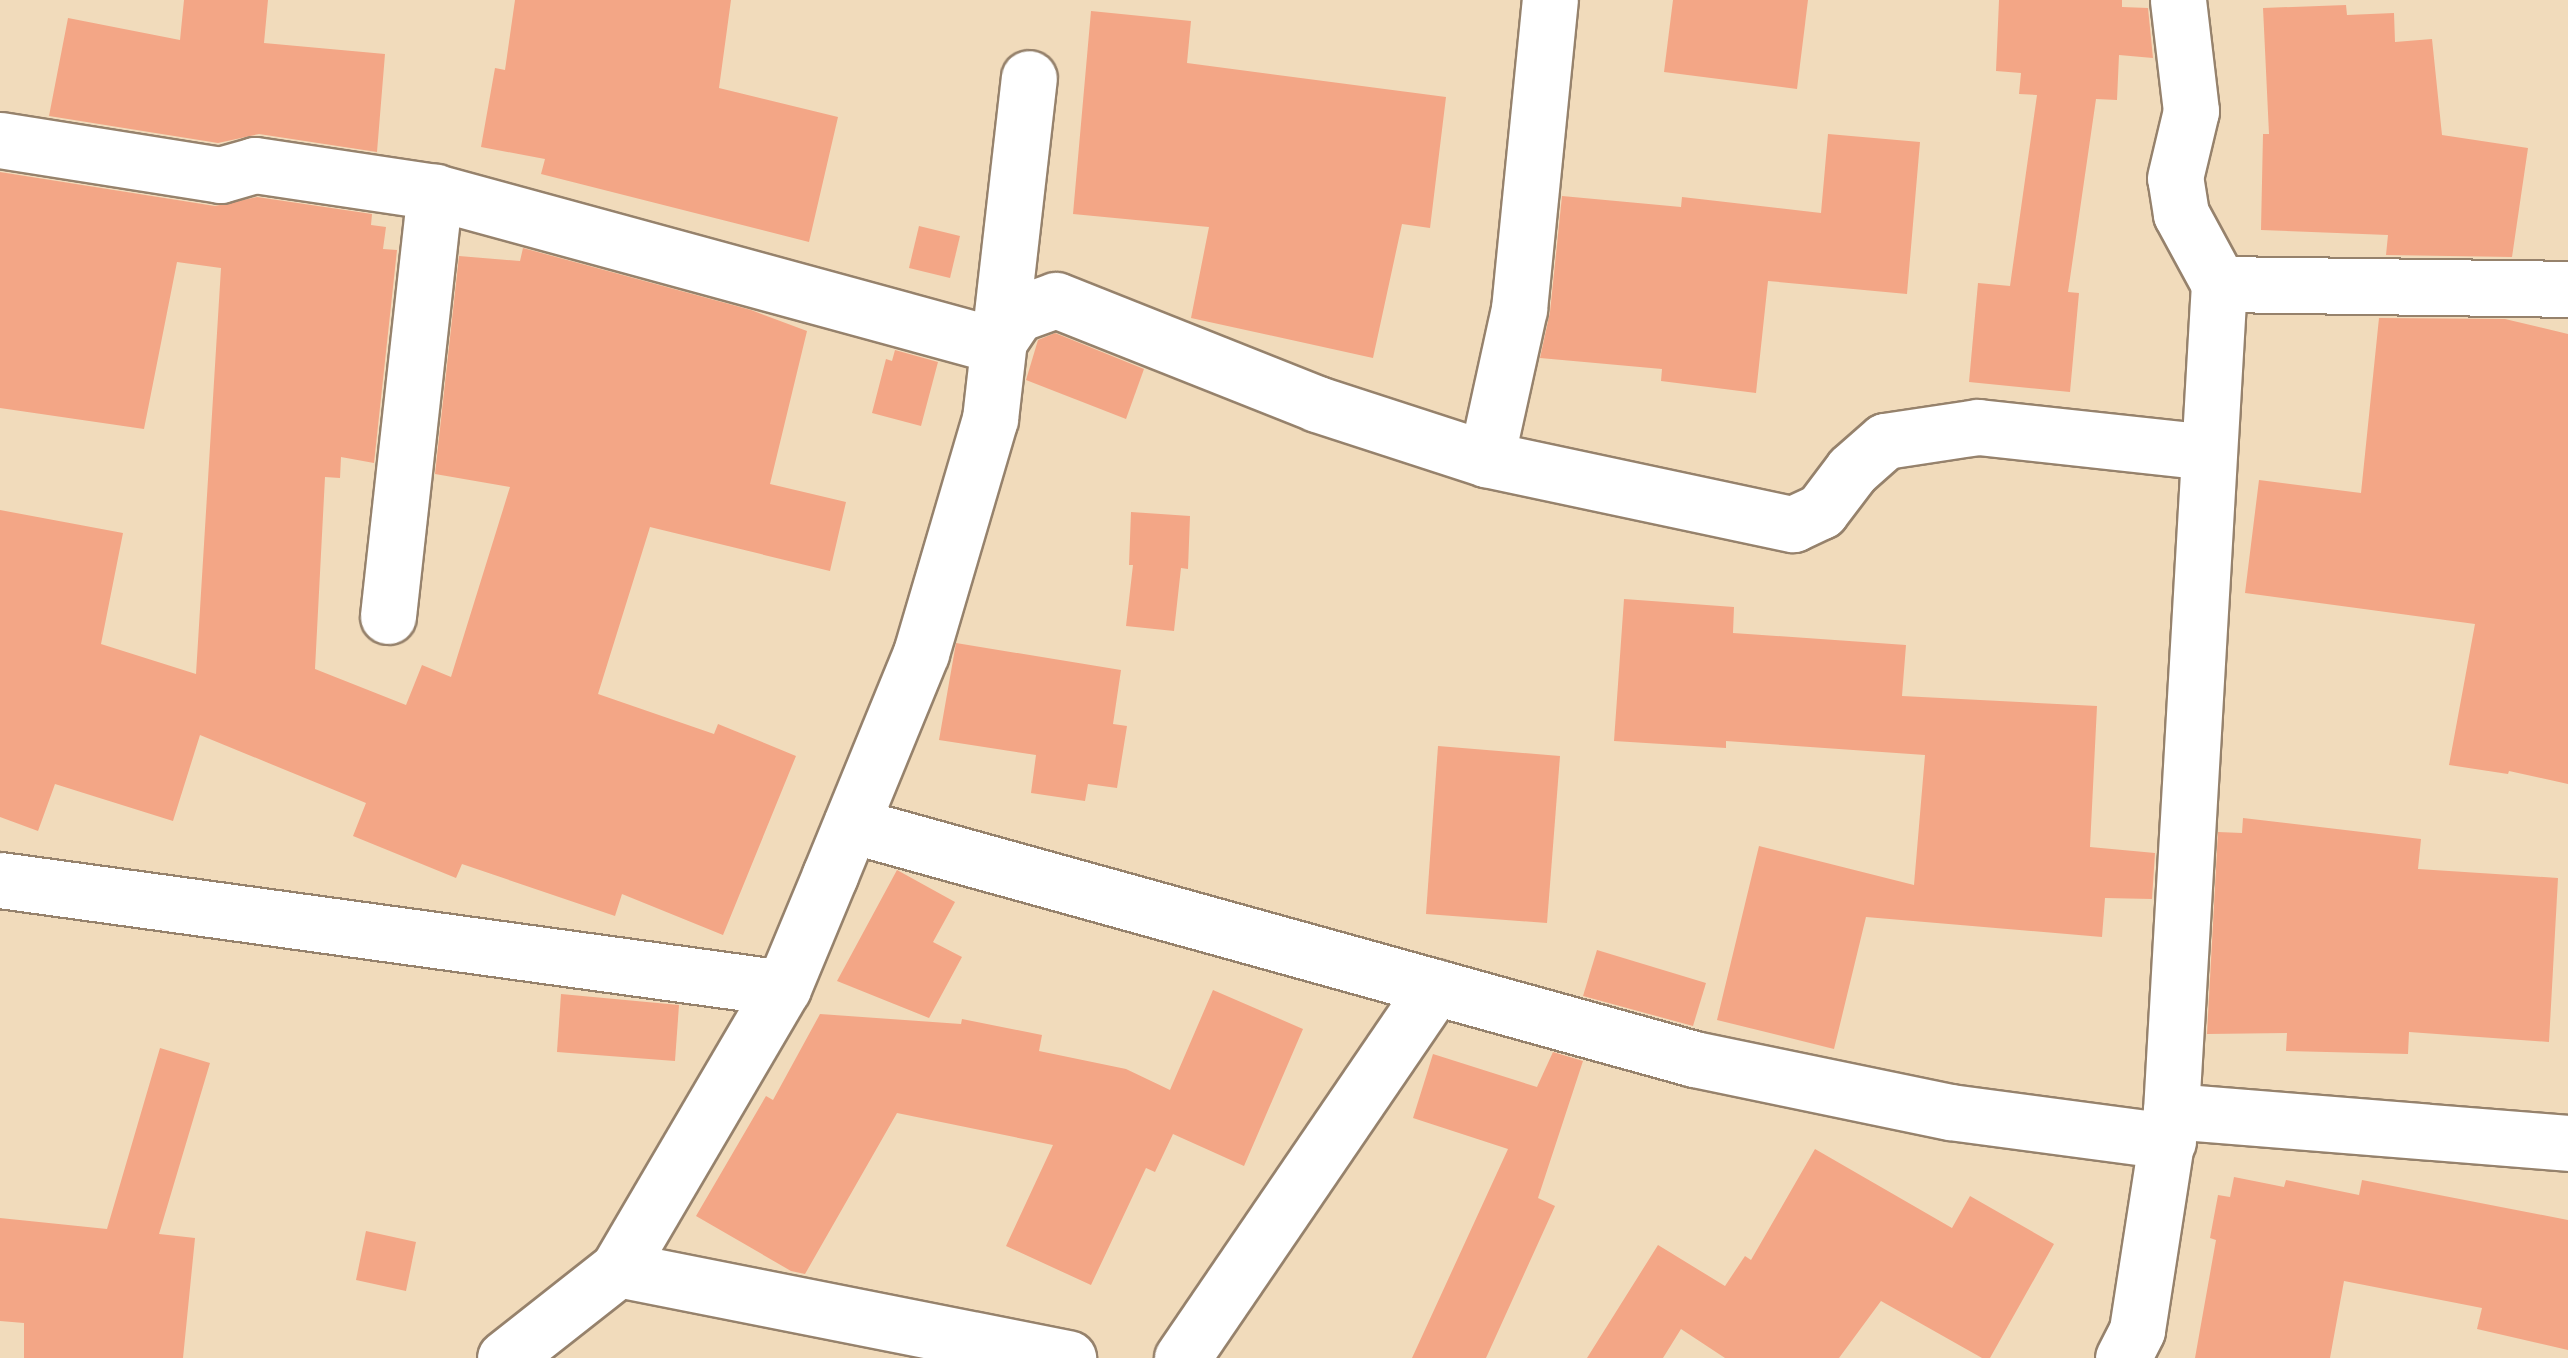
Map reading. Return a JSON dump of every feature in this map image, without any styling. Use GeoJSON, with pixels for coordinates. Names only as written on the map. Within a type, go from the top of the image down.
{"type":"FeatureCollection","features":[{"type":"Feature","properties":{"kind":"street"},"geometry":{"type":"LineString","coordinates":[[1486,459],[1519,309],[1550,0]]}},
{"type":"Feature","properties":{"kind":"street"},"geometry":{"type":"LineString","coordinates":[[2123,1358],[2137,1330],[2169,1126],[2220,284],[2180,214],[2175,178],[2191,111],[2178,0]]}},
{"type":"Feature","properties":{"kind":"street"},"geometry":{"type":"LineString","coordinates":[[506,1358],[618,1269],[782,988],[921,653],[990,419],[1029,78]]}},
{"type":"Feature","properties":{"kind":"street"},"geometry":{"type":"LineString","coordinates":[[0,140],[220,175],[255,165],[435,192],[996,345]]}},
{"type":"Feature","properties":{"kind":"street"},"geometry":{"type":"LineString","coordinates":[[388,616],[435,192]]}},
{"type":"Feature","properties":{"kind":"street"},"geometry":{"type":"LineString","coordinates":[[2220,284],[2568,289]]}},
{"type":"Feature","properties":{"kind":"street"},"geometry":{"type":"LineString","coordinates":[[996,345],[1016,314],[1056,300],[1317,404],[1486,459],[1792,524],[1821,512],[1852,470],[1884,440],[1978,428],[2208,452]]}},
{"type":"Feature","properties":{"kind":"street"},"geometry":{"type":"LineString","coordinates":[[850,825],[1694,1060],[1950,1112],[2169,1126],[2568,1142]]}},
{"type":"Feature","properties":{"kind":"street"},"geometry":{"type":"LineString","coordinates":[[0,880],[782,988]]}},
{"type":"Feature","properties":{"kind":"street"},"geometry":{"type":"LineString","coordinates":[[1182,1358],[1436,987]]}},
{"type":"Feature","properties":{"kind":"street"},"geometry":{"type":"LineString","coordinates":[[618,1269],[1068,1358]]}},
{"type":"Feature","properties":{"kind":"building"},"geometry":{"type":"Polygon","coordinates":[[[184,0],[268,0],[264,43],[385,54],[377,152],[259,134],[218,143],[49,116],[68,18],[180,40],[184,0]]]}},
{"type":"Feature","properties":{"kind":"building"},"geometry":{"type":"Polygon","coordinates":[[[515,0],[731,0],[719,88],[838,117],[809,242],[541,174],[545,159],[481,147],[495,68],[505,70],[515,0]]]}},
{"type":"Feature","properties":{"kind":"building"},"geometry":{"type":"Polygon","coordinates":[[[1673,0],[1808,0],[1797,89],[1664,72],[1673,0]]]}},
{"type":"Feature","properties":{"kind":"building"},"geometry":{"type":"Polygon","coordinates":[[[1999,0],[2122,0],[2122,7],[2148,8],[2153,58],[2119,55],[2117,100],[2096,99],[2068,292],[2079,293],[2070,392],[1969,382],[1978,283],[2010,286],[2037,95],[2019,94],[2021,73],[1996,71],[1999,0]]]}},
{"type":"Feature","properties":{"kind":"building"},"geometry":{"type":"Polygon","coordinates":[[[2346,5],[2347,15],[2394,13],[2395,42],[2432,39],[2442,135],[2528,148],[2512,257],[2386,255],[2388,235],[2261,230],[2263,134],[2269,134],[2263,8],[2346,5]]]}},
{"type":"Feature","properties":{"kind":"building"},"geometry":{"type":"Polygon","coordinates":[[[1091,11],[1191,21],[1187,63],[1446,97],[1430,228],[1402,224],[1373,358],[1191,318],[1209,227],[1073,214],[1091,11]]]}},
{"type":"Feature","properties":{"kind":"building"},"geometry":{"type":"Polygon","coordinates":[[[1828,134],[1920,142],[1907,294],[1768,281],[1756,393],[1661,381],[1662,369],[1540,358],[1550,312],[1562,196],[1681,207],[1682,197],[1821,213],[1828,134]]]}},
{"type":"Feature","properties":{"kind":"building"},"geometry":{"type":"Polygon","coordinates":[[[0,172],[215,206],[257,197],[372,214],[371,225],[386,227],[383,249],[397,250],[374,463],[341,457],[340,478],[325,477],[315,669],[406,705],[422,665],[451,677],[510,487],[435,474],[459,256],[520,261],[523,248],[751,310],[807,331],[770,484],[846,502],[830,571],[650,527],[598,694],[714,734],[718,724],[796,756],[723,935],[622,894],[615,916],[462,864],[456,878],[353,836],[366,803],[200,735],[173,821],[55,784],[38,831],[0,817],[0,510],[123,533],[101,644],[196,674],[221,268],[177,262],[144,429],[0,408],[0,172]]]}},
{"type":"Feature","properties":{"kind":"building"},"geometry":{"type":"Polygon","coordinates":[[[919,226],[960,236],[950,278],[909,268],[919,226]]]}},
{"type":"Feature","properties":{"kind":"building"},"geometry":{"type":"Polygon","coordinates":[[[2379,318],[2505,319],[2568,334],[2568,784],[2509,771],[2508,774],[2449,765],[2475,624],[2245,593],[2259,480],[2361,493],[2379,318]]]}},
{"type":"Feature","properties":{"kind":"building"},"geometry":{"type":"Polygon","coordinates":[[[1055,333],[1144,369],[1126,419],[1026,380],[1038,340],[1055,333]]]}},
{"type":"Feature","properties":{"kind":"building"},"geometry":{"type":"Polygon","coordinates":[[[895,350],[938,362],[921,426],[872,413],[886,359],[892,361],[895,350]]]}},
{"type":"Feature","properties":{"kind":"building"},"geometry":{"type":"Polygon","coordinates":[[[1131,512],[1190,516],[1188,569],[1181,568],[1174,631],[1126,626],[1133,565],[1129,565],[1131,512]]]}},
{"type":"Feature","properties":{"kind":"building"},"geometry":{"type":"Polygon","coordinates":[[[1624,599],[1734,607],[1733,633],[1906,645],[1902,696],[2097,706],[2090,847],[2155,853],[2152,899],[2105,898],[2102,937],[1866,917],[1834,1049],[1717,1020],[1759,846],[1914,885],[1925,755],[1726,741],[1726,748],[1614,741],[1624,599]]]}},
{"type":"Feature","properties":{"kind":"building"},"geometry":{"type":"Polygon","coordinates":[[[956,643],[1121,670],[1113,724],[1127,726],[1117,788],[1088,784],[1085,801],[1031,793],[1036,755],[939,740],[956,643]]]}},
{"type":"Feature","properties":{"kind":"building"},"geometry":{"type":"Polygon","coordinates":[[[1438,746],[1560,756],[1547,923],[1426,914],[1438,746]]]}},
{"type":"Feature","properties":{"kind":"building"},"geometry":{"type":"Polygon","coordinates":[[[2243,818],[2421,839],[2418,869],[2558,878],[2549,1042],[2409,1032],[2408,1054],[2286,1051],[2287,1033],[2207,1034],[2218,832],[2242,833],[2243,818]]]}},
{"type":"Feature","properties":{"kind":"building"},"geometry":{"type":"Polygon","coordinates":[[[897,870],[955,902],[933,942],[962,957],[929,1018],[837,981],[897,870]]]}},
{"type":"Feature","properties":{"kind":"building"},"geometry":{"type":"Polygon","coordinates":[[[1597,950],[1706,983],[1693,1026],[1583,996],[1597,950]]]}},
{"type":"Feature","properties":{"kind":"building"},"geometry":{"type":"Polygon","coordinates":[[[1213,990],[1303,1029],[1244,1166],[1173,1134],[1155,1172],[1146,1168],[1091,1285],[1006,1246],[1053,1145],[897,1113],[805,1274],[791,1271],[696,1216],[766,1096],[773,1100],[820,1014],[961,1024],[962,1019],[1042,1035],[1039,1051],[1126,1069],[1170,1090],[1213,990]]]}},
{"type":"Feature","properties":{"kind":"building"},"geometry":{"type":"Polygon","coordinates":[[[561,994],[679,1005],[675,1061],[557,1052],[561,994]]]}},
{"type":"Feature","properties":{"kind":"building"},"geometry":{"type":"Polygon","coordinates":[[[160,1048],[210,1063],[159,1234],[195,1238],[183,1358],[24,1358],[24,1323],[0,1321],[0,1218],[107,1229],[160,1048]]]}},
{"type":"Feature","properties":{"kind":"building"},"geometry":{"type":"Polygon","coordinates":[[[1553,1052],[1583,1061],[1538,1198],[1555,1206],[1486,1358],[1412,1358],[1508,1149],[1413,1118],[1433,1054],[1537,1087],[1553,1052]]]}},
{"type":"Feature","properties":{"kind":"building"},"geometry":{"type":"Polygon","coordinates":[[[1815,1149],[1952,1228],[1970,1196],[2054,1244],[1990,1358],[1982,1358],[1881,1301],[1839,1358],[1725,1358],[1681,1329],[1663,1358],[1587,1358],[1658,1245],[1725,1286],[1745,1256],[1751,1260],[1815,1149]]]}},
{"type":"Feature","properties":{"kind":"building"},"geometry":{"type":"Polygon","coordinates":[[[2234,1177],[2284,1187],[2286,1180],[2359,1195],[2362,1180],[2568,1220],[2568,1350],[2477,1329],[2482,1308],[2344,1281],[2330,1358],[2195,1358],[2216,1240],[2210,1238],[2218,1195],[2230,1197],[2234,1177]]]}},
{"type":"Feature","properties":{"kind":"building"},"geometry":{"type":"Polygon","coordinates":[[[366,1231],[416,1242],[406,1291],[356,1280],[366,1231]]]}}]}
